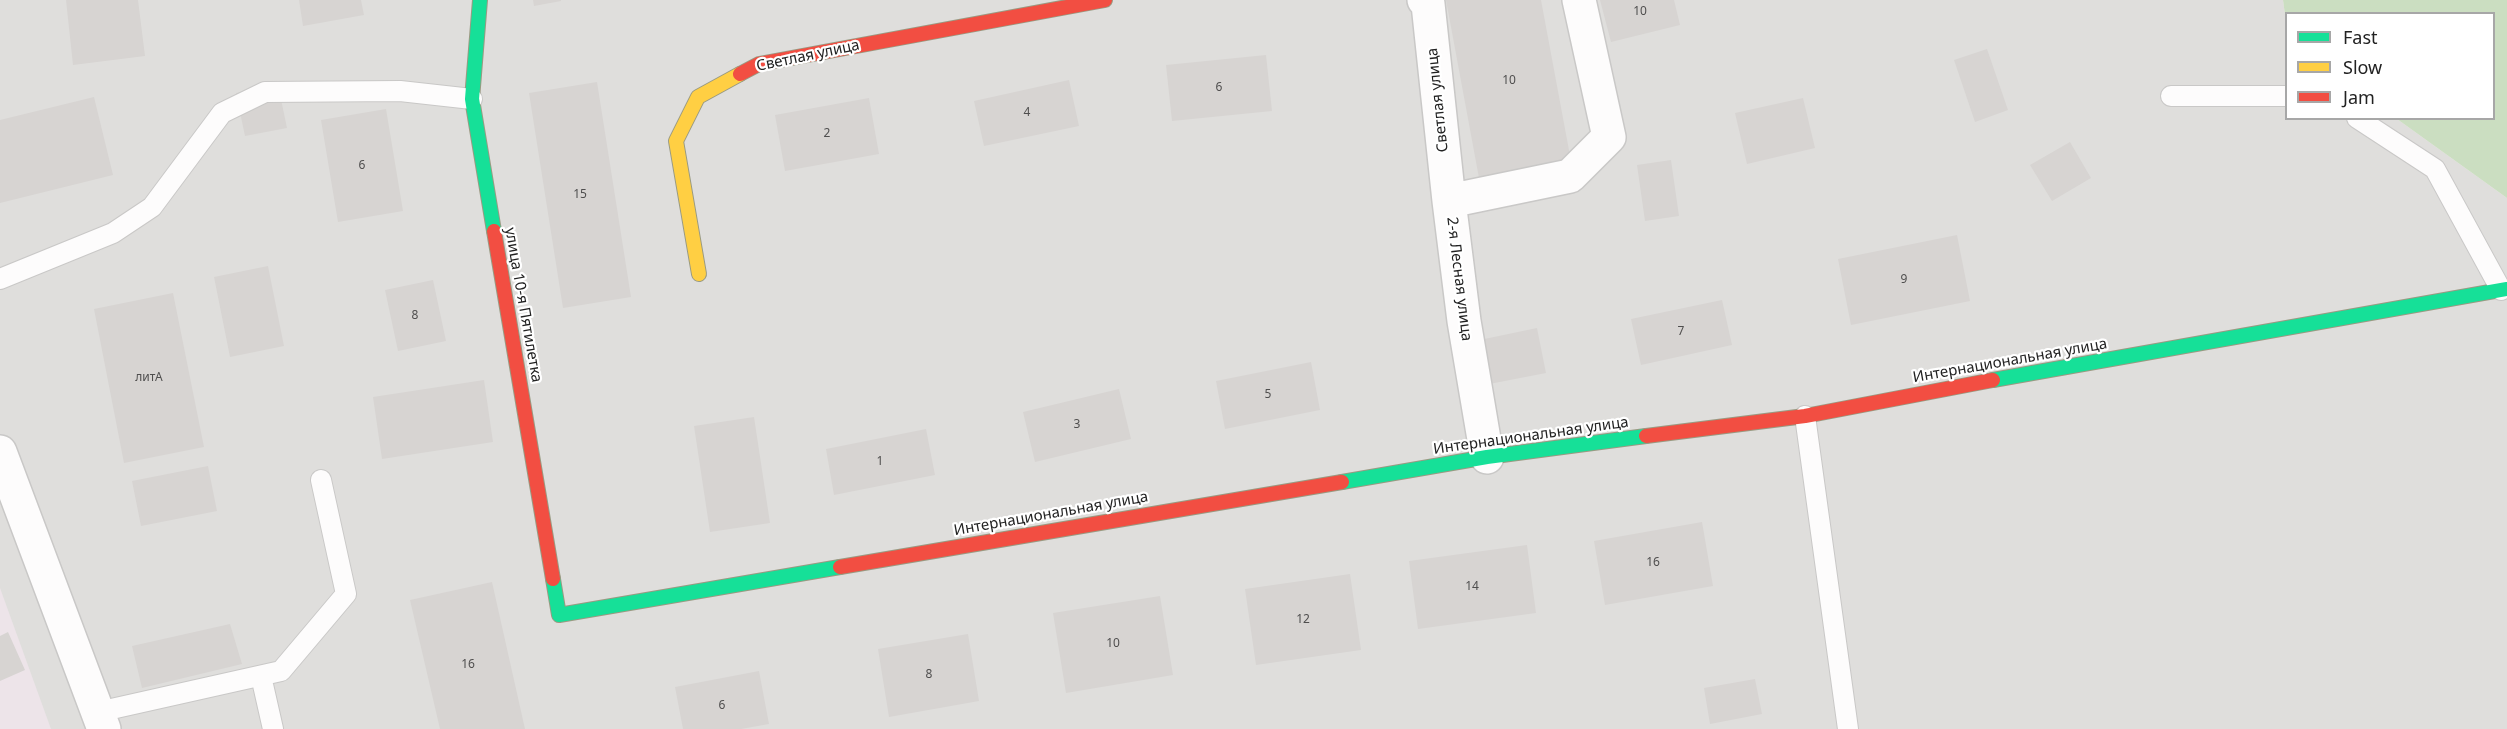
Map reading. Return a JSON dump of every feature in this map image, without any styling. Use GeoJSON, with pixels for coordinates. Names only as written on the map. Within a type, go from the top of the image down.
{"type":"FeatureCollection","features":[{"type":"Feature","properties":{"kind":"street","name":"улица 10-я Пятилетка"},"geometry":{"type":"LineString","coordinates":[[480,0],[472,99],[560,615]]}},
{"type":"Feature","properties":{"kind":"street","name":"Светлая улица"},"geometry":{"type":"LineString","coordinates":[[699,274],[676,141],[698,97],[759,64],[1105,0]]}},
{"type":"Feature","properties":{"kind":"street","name":"Светлая улица"},"geometry":{"type":"LineString","coordinates":[[1424,0],[1428,4],[1449,201]]}},
{"type":"Feature","properties":{"kind":"street","name":"2-я Лесная улица"},"geometry":{"type":"LineString","coordinates":[[1487,457],[1464,321],[1449,201],[1570,176],[1608,137],[1579,0]]}},
{"type":"Feature","properties":{"kind":"street","name":"Интернациональная улица"},"geometry":{"type":"LineString","coordinates":[[560,615],[1487,457],[1804,416],[1986,381],[2504,289]]}},
{"type":"Feature","properties":{"kind":"street"},"geometry":{"type":"LineString","coordinates":[[0,452],[101,720]]}},
{"type":"Feature","properties":{"kind":"lane"},"geometry":{"type":"LineString","coordinates":[[0,279],[112,233],[152,207],[222,113],[266,92],[400,91],[472,99]]}},
{"type":"Feature","properties":{"kind":"lane"},"geometry":{"type":"LineString","coordinates":[[2171,96],[2285,96]]}},
{"type":"Feature","properties":{"kind":"lane"},"geometry":{"type":"LineString","coordinates":[[2360,120],[2435,170],[2504,289]]}},
{"type":"Feature","properties":{"kind":"lane"},"geometry":{"type":"LineString","coordinates":[[1804,416],[1848,729]]}},
{"type":"Feature","properties":{"kind":"lane"},"geometry":{"type":"LineString","coordinates":[[101,720],[281,671],[346,594],[321,480]]}},
{"type":"Feature","properties":{"kind":"lane"},"geometry":{"type":"LineString","coordinates":[[261,676],[273,729]]}},
{"type":"Feature","properties":{"kind":"shaded area"},"geometry":{"type":"Polygon","coordinates":[[[0,0],[2283,0],[2285,120],[2398,120],[2507,198],[2507,729],[0,729],[0,0]]]}},
{"type":"Feature","properties":{"kind":"shaded area"},"geometry":{"type":"Polygon","coordinates":[[[0,588],[51,729],[0,729],[0,588]]]}},
{"type":"Feature","properties":{"kind":"green space"},"geometry":{"type":"Polygon","coordinates":[[[2283,0],[2507,0],[2507,198],[2398,120],[2495,120],[2495,12],[2285,12],[2285,15],[2283,0]]]}},
{"type":"Feature","properties":{"kind":"building"},"geometry":{"type":"Polygon","coordinates":[[[66,0],[138,0],[145,56],[73,65],[66,0]]]}},
{"type":"Feature","properties":{"kind":"building"},"geometry":{"type":"Polygon","coordinates":[[[299,0],[361,0],[364,15],[303,26],[299,0]]]}},
{"type":"Feature","properties":{"kind":"building"},"geometry":{"type":"Polygon","coordinates":[[[533,0],[561,0],[561,1],[534,6],[533,0]]]}},
{"type":"Feature","properties":{"kind":"building"},"geometry":{"type":"Polygon","coordinates":[[[1446,0],[1541,0],[1571,161],[1479,178],[1446,0]]]}},
{"type":"Feature","properties":{"kind":"building"},"geometry":{"type":"Polygon","coordinates":[[[1600,0],[1674,0],[1680,25],[1611,42],[1600,0]]]}},
{"type":"Feature","properties":{"kind":"building"},"geometry":{"type":"Polygon","coordinates":[[[1987,49],[2008,110],[1975,122],[1954,60],[1987,49]]]}},
{"type":"Feature","properties":{"kind":"building"},"geometry":{"type":"Polygon","coordinates":[[[1266,55],[1272,111],[1172,121],[1166,65],[1266,55]]]}},
{"type":"Feature","properties":{"kind":"building"},"geometry":{"type":"Polygon","coordinates":[[[1069,80],[1079,126],[984,146],[974,101],[1069,80]]]}},
{"type":"Feature","properties":{"kind":"building"},"geometry":{"type":"Polygon","coordinates":[[[597,82],[631,297],[563,308],[529,93],[597,82]]]}},
{"type":"Feature","properties":{"kind":"building"},"geometry":{"type":"Polygon","coordinates":[[[278,85],[287,128],[245,136],[236,93],[278,85]]]}},
{"type":"Feature","properties":{"kind":"building"},"geometry":{"type":"Polygon","coordinates":[[[94,97],[113,175],[0,203],[0,120],[94,97]]]}},
{"type":"Feature","properties":{"kind":"building"},"geometry":{"type":"Polygon","coordinates":[[[869,98],[879,154],[785,171],[775,115],[869,98]]]}},
{"type":"Feature","properties":{"kind":"building"},"geometry":{"type":"Polygon","coordinates":[[[1803,98],[1815,148],[1747,164],[1735,113],[1803,98]]]}},
{"type":"Feature","properties":{"kind":"building"},"geometry":{"type":"Polygon","coordinates":[[[386,109],[403,211],[338,222],[321,120],[386,109]]]}},
{"type":"Feature","properties":{"kind":"building"},"geometry":{"type":"Polygon","coordinates":[[[2070,142],[2091,178],[2052,201],[2030,165],[2070,142]]]}},
{"type":"Feature","properties":{"kind":"building"},"geometry":{"type":"Polygon","coordinates":[[[1671,160],[1679,216],[1645,221],[1637,165],[1671,160]]]}},
{"type":"Feature","properties":{"kind":"building"},"geometry":{"type":"Polygon","coordinates":[[[1957,235],[1970,301],[1851,325],[1838,259],[1957,235]]]}},
{"type":"Feature","properties":{"kind":"building"},"geometry":{"type":"Polygon","coordinates":[[[268,266],[284,346],[230,357],[214,277],[268,266]]]}},
{"type":"Feature","properties":{"kind":"building"},"geometry":{"type":"Polygon","coordinates":[[[433,280],[446,341],[398,351],[385,290],[433,280]]]}},
{"type":"Feature","properties":{"kind":"building"},"geometry":{"type":"Polygon","coordinates":[[[173,293],[204,447],[124,463],[94,309],[173,293]]]}},
{"type":"Feature","properties":{"kind":"building"},"geometry":{"type":"Polygon","coordinates":[[[1722,300],[1732,345],[1641,365],[1631,319],[1722,300]]]}},
{"type":"Feature","properties":{"kind":"building"},"geometry":{"type":"Polygon","coordinates":[[[1537,328],[1546,373],[1479,386],[1470,342],[1537,328]]]}},
{"type":"Feature","properties":{"kind":"building"},"geometry":{"type":"Polygon","coordinates":[[[1311,362],[1320,410],[1225,429],[1216,381],[1311,362]]]}},
{"type":"Feature","properties":{"kind":"building"},"geometry":{"type":"Polygon","coordinates":[[[484,380],[493,442],[382,459],[373,397],[484,380]]]}},
{"type":"Feature","properties":{"kind":"building"},"geometry":{"type":"Polygon","coordinates":[[[1119,389],[1131,439],[1035,462],[1023,412],[1119,389]]]}},
{"type":"Feature","properties":{"kind":"building"},"geometry":{"type":"Polygon","coordinates":[[[754,417],[770,523],[710,532],[694,426],[754,417]]]}},
{"type":"Feature","properties":{"kind":"building"},"geometry":{"type":"Polygon","coordinates":[[[926,429],[935,475],[834,495],[826,449],[926,429]]]}},
{"type":"Feature","properties":{"kind":"building"},"geometry":{"type":"Polygon","coordinates":[[[208,466],[217,511],[141,526],[132,481],[208,466]]]}},
{"type":"Feature","properties":{"kind":"building"},"geometry":{"type":"Polygon","coordinates":[[[1702,522],[1713,586],[1605,605],[1594,541],[1702,522]]]}},
{"type":"Feature","properties":{"kind":"building"},"geometry":{"type":"Polygon","coordinates":[[[1527,545],[1536,613],[1418,629],[1409,561],[1527,545]]]}},
{"type":"Feature","properties":{"kind":"building"},"geometry":{"type":"Polygon","coordinates":[[[1350,574],[1361,650],[1256,665],[1245,589],[1350,574]]]}},
{"type":"Feature","properties":{"kind":"building"},"geometry":{"type":"Polygon","coordinates":[[[492,582],[525,729],[440,729],[410,600],[492,582]]]}},
{"type":"Feature","properties":{"kind":"building"},"geometry":{"type":"Polygon","coordinates":[[[1160,596],[1173,675],[1066,693],[1053,613],[1160,596]]]}},
{"type":"Feature","properties":{"kind":"building"},"geometry":{"type":"Polygon","coordinates":[[[230,624],[242,664],[142,688],[132,646],[230,624]]]}},
{"type":"Feature","properties":{"kind":"building"},"geometry":{"type":"Polygon","coordinates":[[[8,632],[25,670],[0,681],[0,636],[8,632]]]}},
{"type":"Feature","properties":{"kind":"building"},"geometry":{"type":"Polygon","coordinates":[[[968,634],[979,701],[889,717],[878,649],[968,634]]]}},
{"type":"Feature","properties":{"kind":"building"},"geometry":{"type":"Polygon","coordinates":[[[759,671],[769,724],[741,729],[683,729],[675,687],[759,671]]]}},
{"type":"Feature","properties":{"kind":"building"},"geometry":{"type":"Polygon","coordinates":[[[1755,679],[1762,714],[1710,724],[1704,688],[1755,679]]]}},
{"type":"Feature","properties":{"kind":"traffic: fast"},"geometry":{"type":"LineString","coordinates":[[480,0],[472,99],[494,231]]}},
{"type":"Feature","properties":{"kind":"traffic: fast"},"geometry":{"type":"LineString","coordinates":[[1993,380],[2507,289]]}},
{"type":"Feature","properties":{"kind":"traffic: fast"},"geometry":{"type":"LineString","coordinates":[[1342,482],[1487,457],[1646,436]]}},
{"type":"Feature","properties":{"kind":"traffic: fast"},"geometry":{"type":"LineString","coordinates":[[553,579],[559,615],[840,567]]}},
{"type":"Feature","properties":{"kind":"traffic: slow"},"geometry":{"type":"LineString","coordinates":[[699,274],[676,141],[698,97],[740,74]]}},
{"type":"Feature","properties":{"kind":"traffic: jam"},"geometry":{"type":"LineString","coordinates":[[740,74],[759,64],[1105,0]]}},
{"type":"Feature","properties":{"kind":"traffic: jam"},"geometry":{"type":"LineString","coordinates":[[494,231],[553,579]]}},
{"type":"Feature","properties":{"kind":"traffic: jam"},"geometry":{"type":"LineString","coordinates":[[1646,436],[1805,416],[1993,380]]}},
{"type":"Feature","properties":{"kind":"traffic: jam"},"geometry":{"type":"LineString","coordinates":[[840,567],[1342,482]]}}]}
